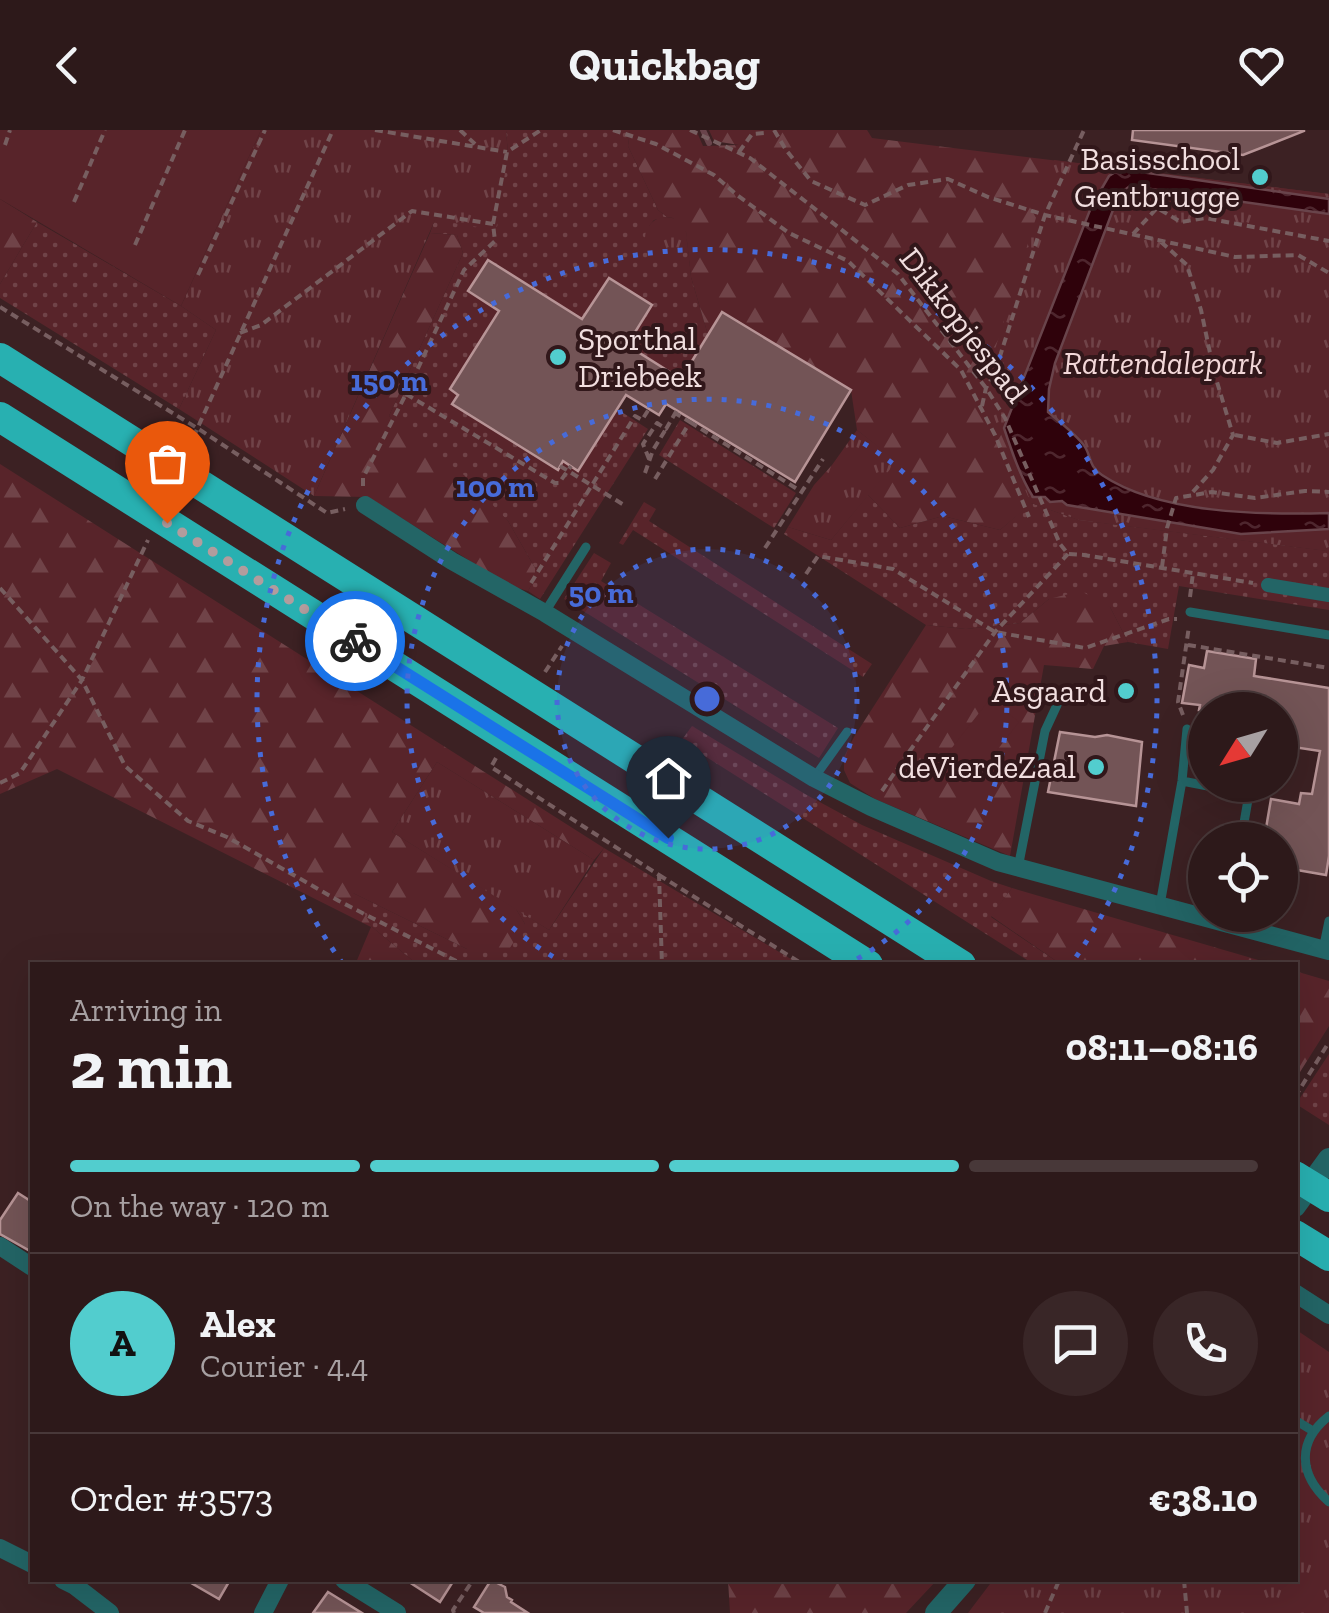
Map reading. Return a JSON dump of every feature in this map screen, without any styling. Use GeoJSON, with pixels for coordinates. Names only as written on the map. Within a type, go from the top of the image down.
{"type":"FeatureCollection","features":[{"type":"Feature","properties":{"kind":"highway"},"geometry":{"type":"LineString","coordinates":[[0,358],[956,962]]}},
{"type":"Feature","properties":{"kind":"highway"},"geometry":{"type":"LineString","coordinates":[[0,417],[863,962]]}},
{"type":"Feature","properties":{"kind":"highway"},"geometry":{"type":"LineString","coordinates":[[1298,1178],[1329,1198]]}},
{"type":"Feature","properties":{"kind":"highway"},"geometry":{"type":"LineString","coordinates":[[1298,1236],[1329,1256]]}},
{"type":"Feature","properties":{"kind":"street"},"geometry":{"type":"LineString","coordinates":[[365,505],[814,778],[871,807],[998,862],[1326,951]]}},
{"type":"Feature","properties":{"kind":"street"},"geometry":{"type":"LineString","coordinates":[[1268,585],[1329,596]]}},
{"type":"Feature","properties":{"kind":"street"},"geometry":{"type":"LineString","coordinates":[[1298,1202],[1329,1159]]}},
{"type":"Feature","properties":{"kind":"street"},"geometry":{"type":"LineString","coordinates":[[0,1246],[30,1265]]}},
{"type":"Feature","properties":{"kind":"street"},"geometry":{"type":"LineString","coordinates":[[1298,1295],[1329,1315]]}},
{"type":"Feature","properties":{"kind":"street"},"geometry":{"type":"LineString","coordinates":[[0,1548],[30,1563]]}},
{"type":"Feature","properties":{"kind":"street"},"geometry":{"type":"LineString","coordinates":[[66,1582],[110,1613]]}},
{"type":"Feature","properties":{"kind":"street"},"geometry":{"type":"LineString","coordinates":[[263,1613],[279,1582]]}},
{"type":"Feature","properties":{"kind":"street"},"geometry":{"type":"LineString","coordinates":[[347,1582],[397,1613]]}},
{"type":"Feature","properties":{"kind":"street"},"geometry":{"type":"LineString","coordinates":[[936,1613],[963,1582]]}},
{"type":"Feature","properties":{"kind":"lane"},"geometry":{"type":"LineString","coordinates":[[545,614],[586,547]]}},
{"type":"Feature","properties":{"kind":"lane"},"geometry":{"type":"LineString","coordinates":[[1190,612],[1329,635]]}},
{"type":"Feature","properties":{"kind":"lane"},"geometry":{"type":"LineString","coordinates":[[1018,868],[1045,731],[1057,705]]}},
{"type":"Feature","properties":{"kind":"lane"},"geometry":{"type":"LineString","coordinates":[[1160,904],[1187,730]]}},
{"type":"Feature","properties":{"kind":"lane"},"geometry":{"type":"LineString","coordinates":[[814,778],[847,732]]}},
{"type":"Feature","properties":{"kind":"lane"},"geometry":{"type":"LineString","coordinates":[[1182,781],[1250,794],[1245,822]]}},
{"type":"Feature","properties":{"kind":"lane"},"geometry":{"type":"LineString","coordinates":[[1326,951],[1329,921]]}},
{"type":"Feature","properties":{"kind":"lane"},"geometry":{"type":"LineString","coordinates":[[1329,1416],[1313,1431],[1306,1450],[1306,1470],[1314,1488],[1329,1502]]}},
{"type":"Feature","properties":{"kind":"lane"},"geometry":{"type":"LineString","coordinates":[[1298,1422],[1313,1431]]}},
{"type":"Feature","properties":{"kind":"path"},"geometry":{"type":"LineString","coordinates":[[5,145],[10,130]]}},
{"type":"Feature","properties":{"kind":"path"},"geometry":{"type":"LineString","coordinates":[[74,202],[106,130]]}},
{"type":"Feature","properties":{"kind":"path"},"geometry":{"type":"LineString","coordinates":[[135,245],[185,130]]}},
{"type":"Feature","properties":{"kind":"path"},"geometry":{"type":"LineString","coordinates":[[198,275],[265,130]]}},
{"type":"Feature","properties":{"kind":"path"},"geometry":{"type":"LineString","coordinates":[[197,428],[332,130]]}},
{"type":"Feature","properties":{"kind":"path"},"geometry":{"type":"LineString","coordinates":[[375,130],[424,133],[507,152],[541,130]]}},
{"type":"Feature","properties":{"kind":"path"},"geometry":{"type":"LineString","coordinates":[[460,130],[477,146]]}},
{"type":"Feature","properties":{"kind":"path"},"geometry":{"type":"LineString","coordinates":[[613,130],[656,144],[714,175],[789,233],[848,261],[961,370],[982,408],[1029,517]]}},
{"type":"Feature","properties":{"kind":"path","name":"Dikkopjespad"},"geometry":{"type":"LineString","coordinates":[[690,130],[750,158],[898,274],[1005,418],[1060,544],[1068,554]]}},
{"type":"Feature","properties":{"kind":"path"},"geometry":{"type":"LineString","coordinates":[[738,152],[752,134],[764,134],[767,130]]}},
{"type":"Feature","properties":{"kind":"path"},"geometry":{"type":"LineString","coordinates":[[774,130],[811,181],[864,205],[908,185],[948,179],[1045,216],[1235,256],[1298,255],[1329,273]]}},
{"type":"Feature","properties":{"kind":"path"},"geometry":{"type":"LineString","coordinates":[[982,408],[1045,216],[1084,130]]}},
{"type":"Feature","properties":{"kind":"path"},"geometry":{"type":"LineString","coordinates":[[0,307],[327,513],[365,505],[362,478],[464,270],[495,240],[493,224],[507,152]]}},
{"type":"Feature","properties":{"kind":"path"},"geometry":{"type":"LineString","coordinates":[[1133,234],[1157,208],[1181,222],[1205,218],[1329,241]]}},
{"type":"Feature","properties":{"kind":"path"},"geometry":{"type":"LineString","coordinates":[[240,334],[261,325],[412,211],[493,224]]}},
{"type":"Feature","properties":{"kind":"path"},"geometry":{"type":"LineString","coordinates":[[1158,240],[1187,265],[1234,434],[1213,470],[1190,495]]}},
{"type":"Feature","properties":{"kind":"path"},"geometry":{"type":"LineString","coordinates":[[406,394],[555,482],[562,480],[570,468]]}},
{"type":"Feature","properties":{"kind":"path"},"geometry":{"type":"LineString","coordinates":[[642,420],[648,409]]}},
{"type":"Feature","properties":{"kind":"path"},"geometry":{"type":"LineString","coordinates":[[644,472],[676,412],[802,492]]}},
{"type":"Feature","properties":{"kind":"path"},"geometry":{"type":"LineString","coordinates":[[520,600],[635,416],[653,428]]}},
{"type":"Feature","properties":{"kind":"path"},"geometry":{"type":"LineString","coordinates":[[655,479],[690,422]]}},
{"type":"Feature","properties":{"kind":"path"},"geometry":{"type":"LineString","coordinates":[[649,460],[643,444],[657,423],[666,429]]}},
{"type":"Feature","properties":{"kind":"path"},"geometry":{"type":"LineString","coordinates":[[1234,434],[1277,443],[1329,434]]}},
{"type":"Feature","properties":{"kind":"path"},"geometry":{"type":"LineString","coordinates":[[765,548],[823,459]]}},
{"type":"Feature","properties":{"kind":"path"},"geometry":{"type":"LineString","coordinates":[[560,466],[570,468],[624,505]]}},
{"type":"Feature","properties":{"kind":"path"},"geometry":{"type":"LineString","coordinates":[[1162,568],[1176,498],[1212,492],[1255,498],[1329,492]]}},
{"type":"Feature","properties":{"kind":"path"},"geometry":{"type":"LineString","coordinates":[[871,807],[995,632],[1068,554],[1268,585]]}},
{"type":"Feature","properties":{"kind":"path"},"geometry":{"type":"LineString","coordinates":[[806,574],[818,556],[893,569],[995,632],[1085,648],[1169,620],[1189,618],[1178,702],[1187,730]]}},
{"type":"Feature","properties":{"kind":"path"},"geometry":{"type":"LineString","coordinates":[[0,783],[20,773],[82,680],[139,560]]}},
{"type":"Feature","properties":{"kind":"path"},"geometry":{"type":"LineString","coordinates":[[1190,612],[1193,573]]}},
{"type":"Feature","properties":{"kind":"path"},"geometry":{"type":"LineString","coordinates":[[0,588],[82,680],[126,766],[188,821],[227,837],[339,901],[458,962]]}},
{"type":"Feature","properties":{"kind":"path"},"geometry":{"type":"LineString","coordinates":[[1188,645],[1329,668]]}},
{"type":"Feature","properties":{"kind":"path"},"geometry":{"type":"LineString","coordinates":[[491,767],[799,962]]}},
{"type":"Feature","properties":{"kind":"path"},"geometry":{"type":"LineString","coordinates":[[660,875],[662,962]]}},
{"type":"Feature","properties":{"kind":"path"},"geometry":{"type":"LineString","coordinates":[[1298,1092],[1329,1042]]}},
{"type":"Feature","properties":{"kind":"path"},"geometry":{"type":"LineString","coordinates":[[454,1613],[473,1582]]}},
{"type":"Feature","properties":{"kind":"path"},"geometry":{"type":"LineString","coordinates":[[1045,1613],[1059,1582]]}},
{"type":"Feature","properties":{"kind":"path"},"geometry":{"type":"LineString","coordinates":[[1184,1582],[1187,1613]]}},
{"type":"Feature","properties":{"kind":"green space"},"geometry":{"type":"Polygon","coordinates":[[[0,130],[261,130],[181,306],[0,199],[0,130]]]}},
{"type":"Feature","properties":{"kind":"green space"},"geometry":{"type":"Polygon","coordinates":[[[261,130],[506,130],[508,154],[496,230],[435,220],[314,496],[179,409],[216,330],[181,306],[261,130]]]}},
{"type":"Feature","properties":{"kind":"green space"},"geometry":{"type":"Polygon","coordinates":[[[506,130],[630,130],[628,146],[658,210],[667,217],[654,220],[649,226],[685,245],[687,239],[691,277],[708,335],[681,379],[611,335],[652,305],[609,278],[592,304],[603,332],[487,260],[468,291],[499,311],[450,389],[458,395],[453,404],[557,470],[563,461],[579,470],[617,409],[648,429],[540,599],[528,591],[535,568],[508,521],[389,416],[463,253],[457,235],[430,233],[435,219],[508,154],[506,130]]]}},
{"type":"Feature","properties":{"kind":"green space"},"geometry":{"type":"Polygon","coordinates":[[[630,130],[696,130],[703,146],[739,145],[714,141],[709,130],[867,130],[872,138],[1329,194],[1329,551],[1079,520],[1032,503],[1000,530],[943,516],[900,528],[868,495],[896,461],[857,430],[851,390],[723,312],[708,335],[691,277],[686,232],[658,210],[628,146],[630,130]]]}},
{"type":"Feature","properties":{"kind":"green space","name":"Rattendalepark"},"geometry":{"type":"Polygon","coordinates":[[[1054,160],[1329,194],[1329,551],[1079,520],[1031,503],[982,391],[1054,160]]]}},
{"type":"Feature","properties":{"kind":"green space"},"geometry":{"type":"Polygon","coordinates":[[[0,199],[37,222],[0,284],[0,199]]]}},
{"type":"Feature","properties":{"kind":"green space"},"geometry":{"type":"Polygon","coordinates":[[[666,217],[681,223],[687,238],[681,253],[666,259],[651,253],[645,238],[651,223],[666,217]]]}},
{"type":"Feature","properties":{"kind":"green space"},"geometry":{"type":"Polygon","coordinates":[[[37,222],[216,330],[179,409],[0,298],[0,284],[37,222]]]}},
{"type":"Feature","properties":{"kind":"green space"},"geometry":{"type":"Polygon","coordinates":[[[430,233],[457,235],[463,253],[389,416],[464,475],[508,521],[535,568],[528,591],[510,586],[368,497],[314,496],[430,233]]]}},
{"type":"Feature","properties":{"kind":"green space"},"geometry":{"type":"Polygon","coordinates":[[[680,420],[796,493],[774,528],[659,455],[680,420]]]}},
{"type":"Feature","properties":{"kind":"green space"},"geometry":{"type":"Polygon","coordinates":[[[857,430],[897,461],[831,540],[788,527],[814,485],[857,430]]]}},
{"type":"Feature","properties":{"kind":"green space"},"geometry":{"type":"Polygon","coordinates":[[[0,464],[604,848],[594,860],[437,762],[392,832],[516,909],[525,924],[508,951],[467,949],[353,893],[372,927],[414,962],[356,962],[371,927],[57,769],[0,794],[0,464]]]}},
{"type":"Feature","properties":{"kind":"green space"},"geometry":{"type":"Polygon","coordinates":[[[868,495],[900,528],[943,516],[1000,530],[1031,503],[1079,520],[1329,551],[1329,610],[1179,586],[1168,649],[1128,642],[1110,607],[1049,599],[1020,623],[966,629],[926,625],[784,534],[788,527],[831,540],[868,495]]]}},
{"type":"Feature","properties":{"kind":"green space"},"geometry":{"type":"Polygon","coordinates":[[[644,502],[656,509],[649,521],[872,664],[863,677],[633,530],[623,545],[619,543],[644,502]]]}},
{"type":"Feature","properties":{"kind":"green space"},"geometry":{"type":"Polygon","coordinates":[[[594,553],[611,563],[601,581],[838,728],[819,758],[564,599],[594,553]]]}},
{"type":"Feature","properties":{"kind":"green space"},"geometry":{"type":"Polygon","coordinates":[[[1081,591],[1110,607],[1128,642],[1104,646],[1093,669],[1044,665],[1010,856],[875,799],[850,783],[844,757],[926,625],[966,629],[1020,623],[1049,599],[1081,591]]]}},
{"type":"Feature","properties":{"kind":"green space"},"geometry":{"type":"Polygon","coordinates":[[[990,699],[1019,722],[976,777],[947,754],[990,699]]]}},
{"type":"Feature","properties":{"kind":"green space"},"geometry":{"type":"Polygon","coordinates":[[[692,726],[862,825],[1012,888],[991,917],[1058,962],[1030,962],[681,741],[692,726]]]}},
{"type":"Feature","properties":{"kind":"green space"},"geometry":{"type":"Polygon","coordinates":[[[437,762],[594,860],[549,930],[392,832],[437,762]]]}},
{"type":"Feature","properties":{"kind":"green space"},"geometry":{"type":"Polygon","coordinates":[[[604,848],[796,962],[414,962],[372,927],[351,892],[467,949],[525,924],[516,909],[549,930],[604,848]]]}},
{"type":"Feature","properties":{"kind":"green space"},"geometry":{"type":"Polygon","coordinates":[[[1012,888],[1265,962],[1058,962],[991,916],[1012,888]]]}},
{"type":"Feature","properties":{"kind":"green space"},"geometry":{"type":"Polygon","coordinates":[[[1298,972],[1329,981],[1329,1026],[1298,1075],[1298,972]]]}},
{"type":"Feature","properties":{"kind":"green space"},"geometry":{"type":"Polygon","coordinates":[[[1329,1054],[1329,1125],[1298,1105],[1329,1054]]]}},
{"type":"Feature","properties":{"kind":"green space"},"geometry":{"type":"Polygon","coordinates":[[[1298,1331],[1329,1352],[1329,1613],[968,1613],[991,1582],[1298,1582],[1298,1331]]]}},
{"type":"Feature","properties":{"kind":"green space"},"geometry":{"type":"Polygon","coordinates":[[[728,1582],[935,1582],[906,1613],[730,1613],[728,1582]]]}},
{"type":"Feature","properties":{"kind":"water"},"geometry":{"type":"Polygon","coordinates":[[[1120,169],[1329,199],[1329,214],[1130,186],[1119,194],[1055,363],[1048,412],[1083,444],[1097,471],[1126,488],[1152,498],[1212,509],[1329,513],[1329,529],[1241,534],[1050,502],[1045,497],[1033,497],[1028,489],[1004,428],[1092,205],[1109,176],[1120,169]]]}},
{"type":"Feature","properties":{"kind":"building"},"geometry":{"type":"Polygon","coordinates":[[[1133,130],[1304,131],[1243,155],[1132,140],[1133,130]]]}},
{"type":"Feature","properties":{"kind":"building","name":"Sporthal Driebeek"},"geometry":{"type":"Polygon","coordinates":[[[488,260],[582,319],[609,278],[652,305],[627,345],[681,379],[722,312],[851,390],[795,482],[666,404],[659,415],[626,395],[578,471],[563,461],[558,470],[452,404],[458,395],[450,389],[499,311],[468,291],[488,260]]]}},
{"type":"Feature","properties":{"kind":"building"},"geometry":{"type":"Polygon","coordinates":[[[1207,651],[1256,659],[1254,676],[1329,688],[1326,875],[1298,870],[1298,822],[1267,822],[1270,802],[1299,804],[1301,793],[1312,794],[1320,751],[1298,748],[1298,692],[1188,692],[1188,704],[1182,703],[1189,665],[1204,668],[1207,651]]]}},
{"type":"Feature","properties":{"kind":"building","name":"deVierdeZaal"},"geometry":{"type":"Polygon","coordinates":[[[1060,732],[1142,742],[1136,806],[1048,792],[1060,732]]]}},
{"type":"Feature","properties":{"kind":"building"},"geometry":{"type":"Polygon","coordinates":[[[18,1193],[30,1201],[30,1251],[0,1234],[0,1220],[18,1193]]]}},
{"type":"Feature","properties":{"kind":"building"},"geometry":{"type":"Polygon","coordinates":[[[189,1582],[229,1582],[219,1599],[189,1582]]]}},
{"type":"Feature","properties":{"kind":"building"},"geometry":{"type":"Polygon","coordinates":[[[409,1582],[453,1582],[440,1602],[409,1582]]]}},
{"type":"Feature","properties":{"kind":"building"},"geometry":{"type":"Polygon","coordinates":[[[490,1582],[495,1582],[505,1587],[511,1602],[528,1613],[484,1613],[474,1607],[490,1582]]]}},
{"type":"Feature","properties":{"kind":"building"},"geometry":{"type":"Polygon","coordinates":[[[328,1592],[362,1613],[313,1613],[328,1592]]]}},
{"type":"Feature","properties":{"kind":"waterway"},"geometry":{"type":"LineString","coordinates":[[703,130],[709,143]]}},
{"type":"Feature","properties":{"kind":"way so far"},"geometry":{"type":"LineString","coordinates":[[167,523],[355,641]]}},
{"type":"Feature","properties":{"kind":"place","name":"Basisschool Gentbrugge"},"geometry":{"type":"Point","coordinates":[1260,177]}},
{"type":"Feature","properties":{"kind":"place","name":"Sporthal Driebeek"},"geometry":{"type":"Point","coordinates":[558,357]}},
{"type":"Feature","properties":{"kind":"place","name":"Asgaard"},"geometry":{"type":"Point","coordinates":[1126,691]}},
{"type":"Feature","properties":{"kind":"place","name":"deVierdeZaal"},"geometry":{"type":"Point","coordinates":[1096,767]}},
{"type":"Feature","properties":{"kind":"route"},"geometry":{"type":"LineString","coordinates":[[355,641],[668,838]]}}]}
